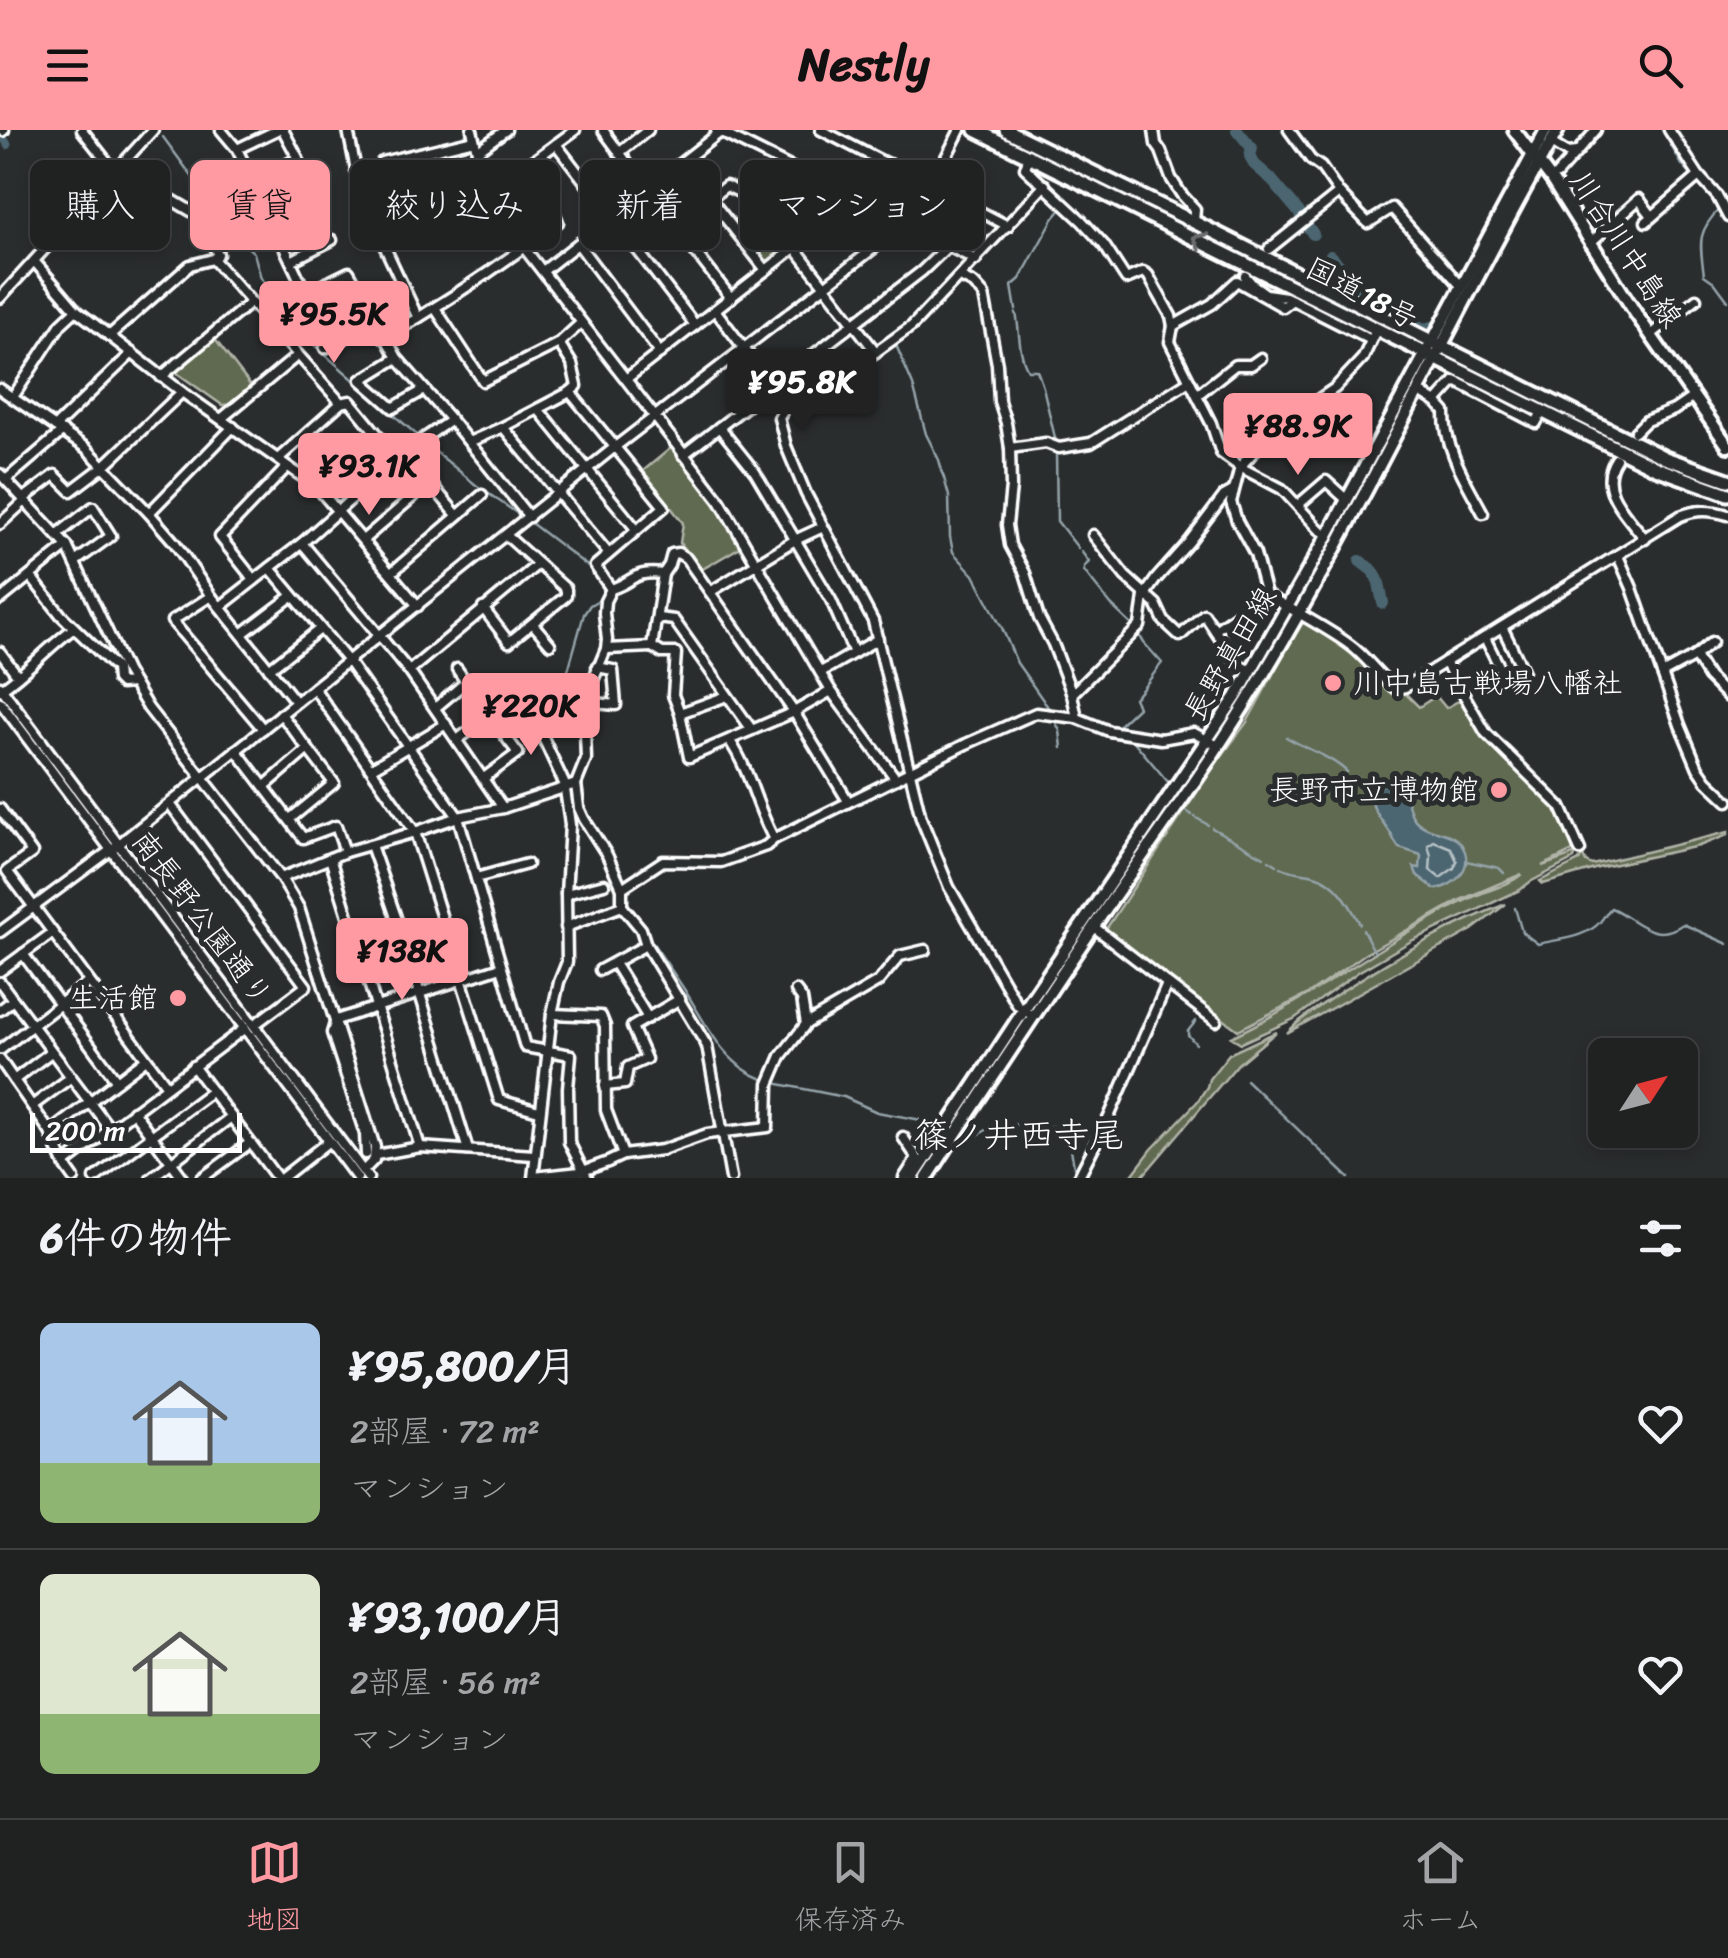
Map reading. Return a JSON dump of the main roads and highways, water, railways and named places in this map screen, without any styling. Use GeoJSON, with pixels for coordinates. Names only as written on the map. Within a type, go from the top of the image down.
{"type":"FeatureCollection","features":[{"type":"Feature","properties":{"kind":"highway","name":"国道18号"},"geometry":{"type":"LineString","coordinates":[[976,130],[1374,334],[1434,351],[1665,458],[1728,480]]}},
{"type":"Feature","properties":{"kind":"highway","name":"国道18号"},"geometry":{"type":"LineString","coordinates":[[1006,130],[1194,222],[1542,412],[1656,468],[1728,494]]}},
{"type":"Feature","properties":{"kind":"main road","name":"川合川中島線"},"geometry":{"type":"LineString","coordinates":[[1514,130],[1728,446]]}},
{"type":"Feature","properties":{"kind":"main road","name":"長野真田線"},"geometry":{"type":"LineString","coordinates":[[927,1178],[1028,1013],[1213,743],[1247,702],[1328,535],[1434,351],[1536,158],[1546,130]]}},
{"type":"Feature","properties":{"kind":"main road","name":"長野真田線"},"geometry":{"type":"LineString","coordinates":[[913,1178],[920,1160],[1094,928],[1213,743],[1418,391],[1462,287],[1536,158],[1558,130]]}},
{"type":"Feature","properties":{"kind":"water"},"geometry":{"type":"Polygon","coordinates":[[[1383,784],[1402,787],[1418,822],[1461,844],[1465,867],[1450,884],[1435,889],[1417,875],[1414,867],[1420,868],[1421,855],[1399,848],[1372,803],[1376,790],[1383,784]]]}},
{"type":"Feature","properties":{"kind":"waterway"},"geometry":{"type":"LineString","coordinates":[[1237,130],[1252,148],[1254,164],[1302,216]]}},
{"type":"Feature","properties":{"kind":"waterway"},"geometry":{"type":"LineString","coordinates":[[1662,130],[1682,165],[1720,208],[1703,232],[1701,255],[1704,275],[1728,301]]}},
{"type":"Feature","properties":{"kind":"waterway"},"geometry":{"type":"LineString","coordinates":[[3,137],[8,145]]}},
{"type":"Feature","properties":{"kind":"waterway"},"geometry":{"type":"LineString","coordinates":[[163,137],[190,174]]}},
{"type":"Feature","properties":{"kind":"waterway"},"geometry":{"type":"LineString","coordinates":[[1016,310],[1012,286],[1062,208]]}},
{"type":"Feature","properties":{"kind":"waterway"},"geometry":{"type":"LineString","coordinates":[[1305,222],[1313,234]]}},
{"type":"Feature","properties":{"kind":"waterway"},"geometry":{"type":"LineString","coordinates":[[251,250],[261,278],[313,344],[418,436]]}},
{"type":"Feature","properties":{"kind":"waterway"},"geometry":{"type":"LineString","coordinates":[[1330,256],[1344,270]]}},
{"type":"Feature","properties":{"kind":"waterway"},"geometry":{"type":"LineString","coordinates":[[1345,272],[1357,287]]}},
{"type":"Feature","properties":{"kind":"waterway"},"geometry":{"type":"LineString","coordinates":[[1375,304],[1390,311]]}},
{"type":"Feature","properties":{"kind":"waterway"},"geometry":{"type":"LineString","coordinates":[[1016,313],[1022,357],[1028,370],[1037,370],[1056,442]]}},
{"type":"Feature","properties":{"kind":"waterway"},"geometry":{"type":"LineString","coordinates":[[1395,314],[1424,329],[1432,327]]}},
{"type":"Feature","properties":{"kind":"waterway"},"geometry":{"type":"LineString","coordinates":[[913,329],[896,345],[949,496],[953,552],[974,575],[1017,663],[1050,710]]}},
{"type":"Feature","properties":{"kind":"waterway"},"geometry":{"type":"LineString","coordinates":[[425,443],[518,514]]}},
{"type":"Feature","properties":{"kind":"waterway"},"geometry":{"type":"LineString","coordinates":[[1056,452],[1057,521],[1078,548]]}},
{"type":"Feature","properties":{"kind":"waterway"},"geometry":{"type":"LineString","coordinates":[[531,523],[594,571]]}},
{"type":"Feature","properties":{"kind":"waterway"},"geometry":{"type":"LineString","coordinates":[[1081,551],[1089,562],[1084,571],[1134,627]]}},
{"type":"Feature","properties":{"kind":"waterway"},"geometry":{"type":"LineString","coordinates":[[1360,561],[1378,580]]}},
{"type":"Feature","properties":{"kind":"waterway"},"geometry":{"type":"LineString","coordinates":[[1379,583],[1383,603]]}},
{"type":"Feature","properties":{"kind":"waterway"},"geometry":{"type":"LineString","coordinates":[[550,744],[546,728],[558,706],[584,614],[602,598]]}},
{"type":"Feature","properties":{"kind":"waterway"},"geometry":{"type":"LineString","coordinates":[[1116,728],[1138,707],[1134,698],[1162,663],[1137,631]]}},
{"type":"Feature","properties":{"kind":"waterway"},"geometry":{"type":"LineString","coordinates":[[1054,719],[1062,748]]}},
{"type":"Feature","properties":{"kind":"waterway"},"geometry":{"type":"LineString","coordinates":[[1286,737],[1347,772]]}},
{"type":"Feature","properties":{"kind":"waterway"},"geometry":{"type":"LineString","coordinates":[[1131,738],[1168,782]]}},
{"type":"Feature","properties":{"kind":"waterway"},"geometry":{"type":"LineString","coordinates":[[1356,777],[1376,789]]}},
{"type":"Feature","properties":{"kind":"waterway"},"geometry":{"type":"LineString","coordinates":[[572,791],[575,807]]}},
{"type":"Feature","properties":{"kind":"waterway"},"geometry":{"type":"LineString","coordinates":[[1185,810],[1192,815]]}},
{"type":"Feature","properties":{"kind":"waterway"},"geometry":{"type":"LineString","coordinates":[[1195,817],[1208,825]]}},
{"type":"Feature","properties":{"kind":"waterway"},"geometry":{"type":"LineString","coordinates":[[1212,828],[1264,857]]}},
{"type":"Feature","properties":{"kind":"waterway"},"geometry":{"type":"LineString","coordinates":[[601,853],[619,891]]}},
{"type":"Feature","properties":{"kind":"waterway"},"geometry":{"type":"LineString","coordinates":[[1269,860],[1277,865]]}},
{"type":"Feature","properties":{"kind":"waterway"},"geometry":{"type":"LineString","coordinates":[[1466,861],[1499,868],[1504,873]]}},
{"type":"Feature","properties":{"kind":"waterway"},"geometry":{"type":"LineString","coordinates":[[1281,867],[1330,883],[1360,924]]}},
{"type":"Feature","properties":{"kind":"waterway"},"geometry":{"type":"LineString","coordinates":[[627,904],[634,915]]}},
{"type":"Feature","properties":{"kind":"waterway"},"geometry":{"type":"LineString","coordinates":[[1515,908],[1522,932],[1538,944],[1587,931],[1611,908],[1654,931],[1672,930],[1683,924],[1728,944]]}},
{"type":"Feature","properties":{"kind":"waterway"},"geometry":{"type":"LineString","coordinates":[[644,930],[727,1054],[751,1074],[766,1080]]}},
{"type":"Feature","properties":{"kind":"waterway"},"geometry":{"type":"LineString","coordinates":[[1363,930],[1374,951]]}},
{"type":"Feature","properties":{"kind":"waterway"},"geometry":{"type":"LineString","coordinates":[[1196,1021],[1188,1035],[1196,1044]]}},
{"type":"Feature","properties":{"kind":"waterway"},"geometry":{"type":"LineString","coordinates":[[1246,1080],[1349,1178]]}},
{"type":"Feature","properties":{"kind":"waterway"},"geometry":{"type":"LineString","coordinates":[[774,1083],[844,1097],[877,1112],[938,1123]]}},
{"type":"Feature","properties":{"kind":"waterway"},"geometry":{"type":"LineString","coordinates":[[967,1137],[997,1124],[1063,1127],[1068,1131],[1075,1173]]}},
{"type":"Feature","properties":{"kind":"place","name":"川中島古戦場八幡社"},"geometry":{"type":"Point","coordinates":[1333,683]}},
{"type":"Feature","properties":{"kind":"place","name":"長野市立博物館"},"geometry":{"type":"Point","coordinates":[1499,790]}},
{"type":"Feature","properties":{"kind":"place","name":"生活館"},"geometry":{"type":"Point","coordinates":[178,998]}},
{"type":"Feature","properties":{"kind":"district","name":"篠ノ井西寺尾"},"geometry":{"type":"Point","coordinates":[1019,1135]}}]}
